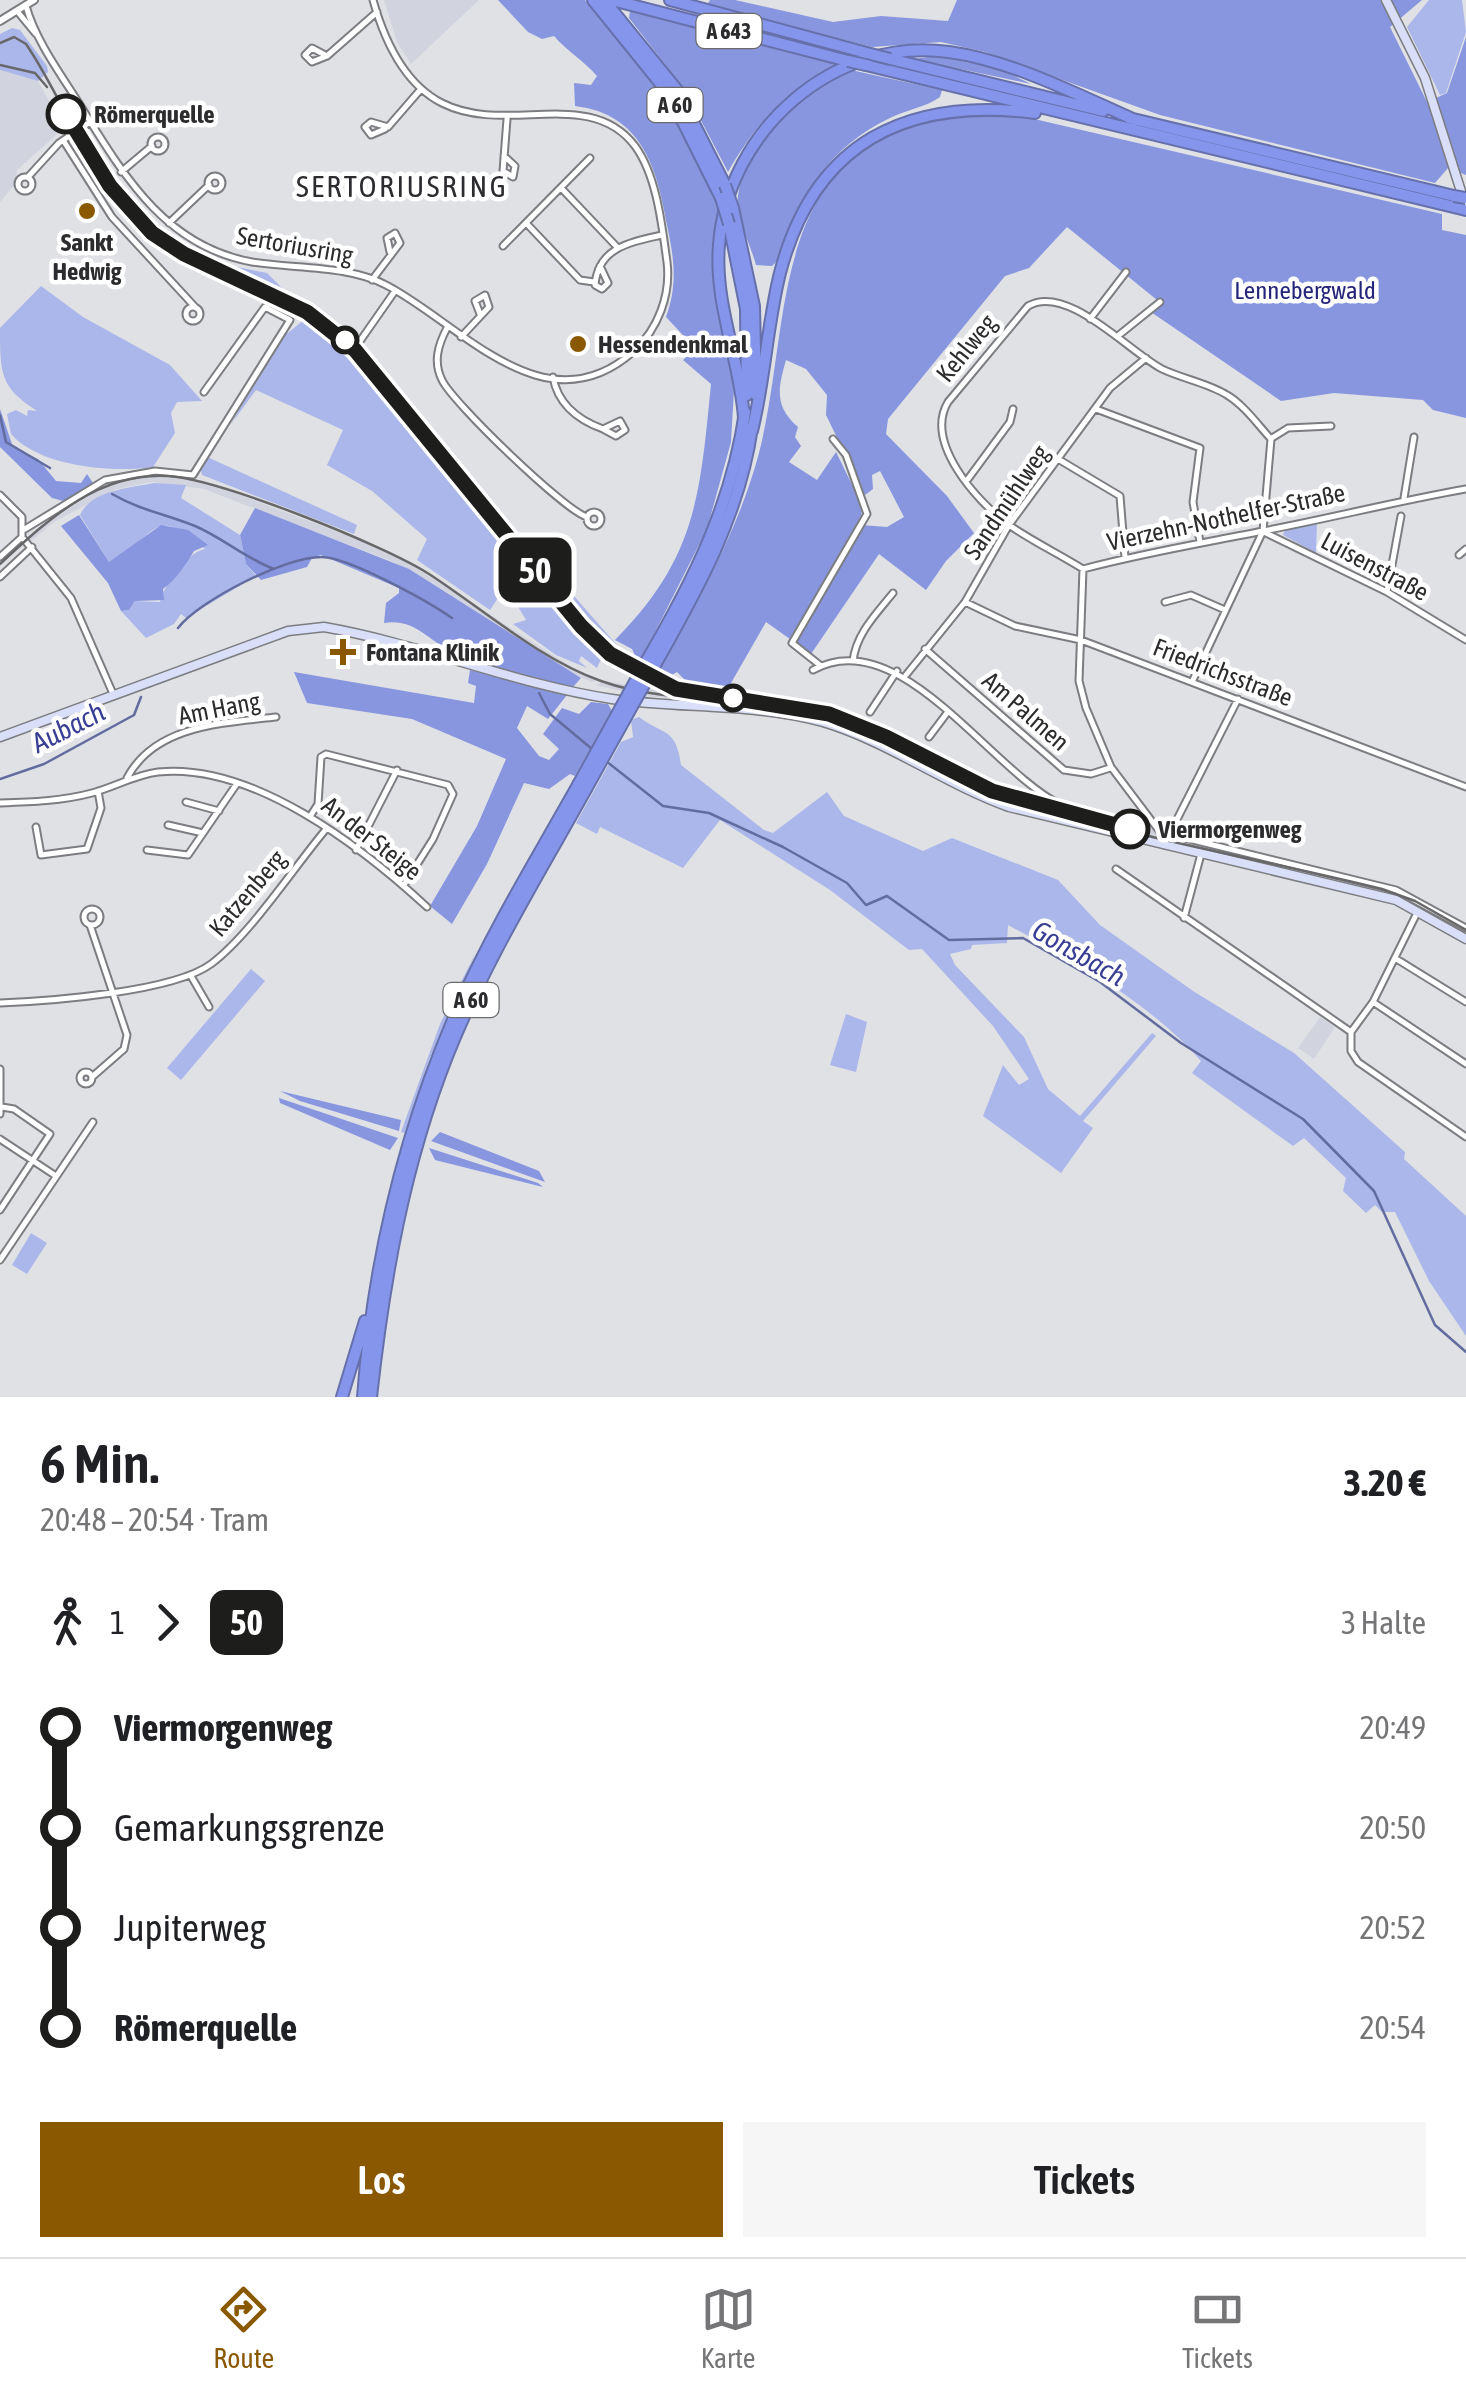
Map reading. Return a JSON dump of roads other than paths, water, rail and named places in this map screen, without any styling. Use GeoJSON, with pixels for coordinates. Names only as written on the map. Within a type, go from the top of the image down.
{"type":"FeatureCollection","features":[{"type":"Feature","properties":{"kind":"highway","name":"A 60"},"geometry":{"type":"LineString","coordinates":[[593,0],[668,94],[722,198],[746,309],[744,418],[736,462],[712,540],[651,662]]}},
{"type":"Feature","properties":{"kind":"highway","name":"A 643"},"geometry":{"type":"LineString","coordinates":[[670,0],[1080,118],[1463,209]]}},
{"type":"Feature","properties":{"kind":"highway","name":"A 60"},"geometry":{"type":"LineString","coordinates":[[371,1397],[400,1206],[448,1054],[490,960],[721,540],[738,494],[752,431],[756,320],[725,184],[676,90],[608,2]]}},
{"type":"Feature","properties":{"kind":"highway","name":"A 643"},"geometry":{"type":"LineString","coordinates":[[608,2],[848,61],[890,59],[1460,197]]}},
{"type":"Feature","properties":{"kind":"highway"},"geometry":{"type":"LineString","coordinates":[[744,418],[720,288],[720,227],[746,154],[769,123],[797,96],[830,74],[867,60],[906,52],[946,52],[991,61],[1135,120]]}},
{"type":"Feature","properties":{"kind":"highway"},"geometry":{"type":"LineString","coordinates":[[752,431],[789,242],[812,194],[846,155],[889,128],[950,110],[997,108],[1080,118]]}},
{"type":"Feature","properties":{"kind":"highway","name":"A 60"},"geometry":{"type":"LineString","coordinates":[[362,1397],[374,1291],[406,1148],[440,1052],[483,957],[582,787]]}},
{"type":"Feature","properties":{"kind":"highway"},"geometry":{"type":"LineString","coordinates":[[342,1397],[374,1291]]}},
{"type":"Feature","properties":{"kind":"highway"},"geometry":{"type":"LineString","coordinates":[[376,1346],[380,1397]]}},
{"type":"Feature","properties":{"kind":"main road"},"geometry":{"type":"LineString","coordinates":[[1386,0],[1425,78],[1463,209]]}},
{"type":"Feature","properties":{"kind":"main road"},"geometry":{"type":"LineString","coordinates":[[0,738],[288,631],[321,626],[613,699],[762,710],[822,722],[873,741],[985,798],[1380,896],[1418,911],[1466,939]]}},
{"type":"Feature","properties":{"kind":"street"},"geometry":{"type":"LineString","coordinates":[[0,21],[34,0]]}},
{"type":"Feature","properties":{"kind":"street","name":"Sertoriusring"},"geometry":{"type":"LineString","coordinates":[[26,6],[121,172],[169,223],[202,245],[238,258],[372,280],[395,291],[497,362],[553,377],[604,370],[628,356],[647,338],[667,292],[662,235],[643,160],[619,130],[586,116],[507,119],[451,105],[421,89],[394,59],[374,0]]}},
{"type":"Feature","properties":{"kind":"street","name":"Sertoriusring"},"geometry":{"type":"LineString","coordinates":[[17,11],[45,44]]}},
{"type":"Feature","properties":{"kind":"street"},"geometry":{"type":"LineString","coordinates":[[328,56],[377,12]]}},
{"type":"Feature","properties":{"kind":"street"},"geometry":{"type":"LineString","coordinates":[[385,129],[421,89]]}},
{"type":"Feature","properties":{"kind":"street"},"geometry":{"type":"LineString","coordinates":[[504,156],[507,119]]}},
{"type":"Feature","properties":{"kind":"street"},"geometry":{"type":"LineString","coordinates":[[28,177],[63,140],[90,122]]}},
{"type":"Feature","properties":{"kind":"street"},"geometry":{"type":"LineString","coordinates":[[63,140],[112,217],[196,308]]}},
{"type":"Feature","properties":{"kind":"street"},"geometry":{"type":"LineString","coordinates":[[121,172],[152,146]]}},
{"type":"Feature","properties":{"kind":"street"},"geometry":{"type":"LineString","coordinates":[[503,246],[590,158]]}},
{"type":"Feature","properties":{"kind":"street"},"geometry":{"type":"LineString","coordinates":[[169,223],[208,185]]}},
{"type":"Feature","properties":{"kind":"street"},"geometry":{"type":"LineString","coordinates":[[562,189],[616,247]]}},
{"type":"Feature","properties":{"kind":"street"},"geometry":{"type":"LineString","coordinates":[[527,224],[580,280],[594,282],[602,289],[608,283],[600,266]]}},
{"type":"Feature","properties":{"kind":"street"},"geometry":{"type":"LineString","coordinates":[[594,282],[600,266],[616,247],[662,235]]}},
{"type":"Feature","properties":{"kind":"street","name":"Sertoriusring"},"geometry":{"type":"LineString","coordinates":[[372,280],[390,252]]}},
{"type":"Feature","properties":{"kind":"street"},"geometry":{"type":"LineString","coordinates":[[1090,320],[1126,272]]}},
{"type":"Feature","properties":{"kind":"street"},"geometry":{"type":"LineString","coordinates":[[358,344],[395,291]]}},
{"type":"Feature","properties":{"kind":"street","name":"Kehlweg"},"geometry":{"type":"LineString","coordinates":[[1009,525],[946,450],[938,418],[1033,303],[1057,302],[1119,335],[1146,358],[1227,395],[1272,439]]}},
{"type":"Feature","properties":{"kind":"street"},"geometry":{"type":"LineString","coordinates":[[1119,335],[1160,302]]}},
{"type":"Feature","properties":{"kind":"street"},"geometry":{"type":"LineString","coordinates":[[25,528],[105,480],[146,472],[193,475],[290,320],[266,307],[204,392]]}},
{"type":"Feature","properties":{"kind":"street"},"geometry":{"type":"LineString","coordinates":[[460,337],[480,314]]}},
{"type":"Feature","properties":{"kind":"street"},"geometry":{"type":"LineString","coordinates":[[447,328],[437,356],[444,384],[550,491],[586,517]]}},
{"type":"Feature","properties":{"kind":"street","name":"Sandmühlweg"},"geometry":{"type":"LineString","coordinates":[[906,675],[965,602],[1009,525],[1113,384],[1146,358]]}},
{"type":"Feature","properties":{"kind":"street"},"geometry":{"type":"LineString","coordinates":[[553,377],[566,407],[603,429]]}},
{"type":"Feature","properties":{"kind":"street"},"geometry":{"type":"LineString","coordinates":[[968,479],[1010,422],[1013,409]]}},
{"type":"Feature","properties":{"kind":"street"},"geometry":{"type":"LineString","coordinates":[[1095,409],[1200,448],[1193,502],[1200,542]]}},
{"type":"Feature","properties":{"kind":"street"},"geometry":{"type":"LineString","coordinates":[[1192,682],[1263,532],[1272,439],[1288,428],[1331,426]]}},
{"type":"Feature","properties":{"kind":"street"},"geometry":{"type":"LineString","coordinates":[[1404,500],[1414,437]]}},
{"type":"Feature","properties":{"kind":"street"},"geometry":{"type":"LineString","coordinates":[[821,666],[792,643],[868,514],[846,455],[832,440]]}},
{"type":"Feature","properties":{"kind":"street"},"geometry":{"type":"LineString","coordinates":[[1058,459],[1120,496],[1125,558]]}},
{"type":"Feature","properties":{"kind":"street","name":"Vierzehn-Nothelfer-Straße"},"geometry":{"type":"LineString","coordinates":[[1009,525],[1083,569],[1466,489]]}},
{"type":"Feature","properties":{"kind":"street"},"geometry":{"type":"LineString","coordinates":[[0,495],[22,517],[25,528],[22,537],[0,557]]}},
{"type":"Feature","properties":{"kind":"street"},"geometry":{"type":"LineString","coordinates":[[1387,592],[1401,516]]}},
{"type":"Feature","properties":{"kind":"street","name":"Luisenstraße"},"geometry":{"type":"LineString","coordinates":[[1263,532],[1387,592],[1466,640]]}},
{"type":"Feature","properties":{"kind":"street"},"geometry":{"type":"LineString","coordinates":[[22,537],[77,608],[114,696]]}},
{"type":"Feature","properties":{"kind":"street"},"geometry":{"type":"LineString","coordinates":[[0,577],[32,548]]}},
{"type":"Feature","properties":{"kind":"street"},"geometry":{"type":"LineString","coordinates":[[1459,555],[1466,549]]}},
{"type":"Feature","properties":{"kind":"street"},"geometry":{"type":"LineString","coordinates":[[1083,569],[1080,681],[1086,708],[1111,767],[1165,840],[1396,890],[1466,928]]}},
{"type":"Feature","properties":{"kind":"street"},"geometry":{"type":"LineString","coordinates":[[853,661],[854,647],[867,625],[894,594]]}},
{"type":"Feature","properties":{"kind":"street"},"geometry":{"type":"LineString","coordinates":[[1165,602],[1191,596],[1225,610]]}},
{"type":"Feature","properties":{"kind":"street","name":"Friedrichsstraße"},"geometry":{"type":"LineString","coordinates":[[965,602],[1014,626],[1081,640],[1466,787]]}},
{"type":"Feature","properties":{"kind":"street","name":"Am Palmen"},"geometry":{"type":"LineString","coordinates":[[925,649],[1064,770],[1092,774],[1111,767]]}},
{"type":"Feature","properties":{"kind":"street"},"geometry":{"type":"LineString","coordinates":[[813,670],[853,661],[897,670],[1016,776],[1061,805]]}},
{"type":"Feature","properties":{"kind":"street"},"geometry":{"type":"LineString","coordinates":[[870,712],[897,670]]}},
{"type":"Feature","properties":{"kind":"street"},"geometry":{"type":"LineString","coordinates":[[1165,840],[1238,699]]}},
{"type":"Feature","properties":{"kind":"street"},"geometry":{"type":"LineString","coordinates":[[929,737],[947,712]]}},
{"type":"Feature","properties":{"kind":"street","name":"Am Hang"},"geometry":{"type":"LineString","coordinates":[[127,778],[152,748],[175,735],[276,717]]}},
{"type":"Feature","properties":{"kind":"street"},"geometry":{"type":"LineString","coordinates":[[311,815],[318,804],[323,754],[448,785],[453,794],[433,840],[404,886]]}},
{"type":"Feature","properties":{"kind":"street"},"geometry":{"type":"LineString","coordinates":[[356,850],[397,770]]}},
{"type":"Feature","properties":{"kind":"street","name":"An der Steige"},"geometry":{"type":"LineString","coordinates":[[0,804],[98,792],[127,778],[175,772],[236,785],[311,815],[427,907]]}},
{"type":"Feature","properties":{"kind":"street"},"geometry":{"type":"LineString","coordinates":[[147,850],[185,856],[236,785]]}},
{"type":"Feature","properties":{"kind":"street"},"geometry":{"type":"LineString","coordinates":[[36,827],[41,855],[86,849],[101,808],[98,792]]}},
{"type":"Feature","properties":{"kind":"street"},"geometry":{"type":"LineString","coordinates":[[186,802],[219,810]]}},
{"type":"Feature","properties":{"kind":"street"},"geometry":{"type":"LineString","coordinates":[[168,825],[203,834]]}},
{"type":"Feature","properties":{"kind":"street","name":"Katzenberg"},"geometry":{"type":"LineString","coordinates":[[0,1001],[110,990],[191,976],[233,943],[327,828]]}},
{"type":"Feature","properties":{"kind":"street"},"geometry":{"type":"LineString","coordinates":[[1184,918],[1201,854]]}},
{"type":"Feature","properties":{"kind":"street"},"geometry":{"type":"LineString","coordinates":[[1116,869],[1351,1032]]}},
{"type":"Feature","properties":{"kind":"street"},"geometry":{"type":"LineString","coordinates":[[1418,911],[1373,1002],[1351,1032],[1351,1051],[1358,1062],[1466,1137]]}},
{"type":"Feature","properties":{"kind":"street"},"geometry":{"type":"LineString","coordinates":[[90,924],[127,1041],[92,1076]]}},
{"type":"Feature","properties":{"kind":"street"},"geometry":{"type":"LineString","coordinates":[[1395,958],[1466,1002]]}},
{"type":"Feature","properties":{"kind":"street"},"geometry":{"type":"LineString","coordinates":[[191,976],[209,1007]]}},
{"type":"Feature","properties":{"kind":"street"},"geometry":{"type":"LineString","coordinates":[[1373,1002],[1466,1064]]}},
{"type":"Feature","properties":{"kind":"street"},"geometry":{"type":"LineString","coordinates":[[0,1069],[1,1111],[14,1109],[50,1133],[0,1210]]}},
{"type":"Feature","properties":{"kind":"street"},"geometry":{"type":"LineString","coordinates":[[0,1260],[2,1250],[93,1122]]}},
{"type":"Feature","properties":{"kind":"street"},"geometry":{"type":"LineString","coordinates":[[0,1139],[56,1177]]}},
{"type":"Feature","properties":{"kind":"waterway"},"geometry":{"type":"LineString","coordinates":[[0,415],[6,442],[50,468]]}},
{"type":"Feature","properties":{"kind":"waterway"},"geometry":{"type":"LineString","coordinates":[[112,494],[195,526],[274,569]]}},
{"type":"Feature","properties":{"kind":"waterway","name":"Gonsbach"},"geometry":{"type":"LineString","coordinates":[[178,628],[205,605],[244,582],[287,564],[321,557],[368,572],[452,618]]}},
{"type":"Feature","properties":{"kind":"waterway","name":"Gonsbach"},"geometry":{"type":"LineString","coordinates":[[539,693],[550,714],[592,749]]}},
{"type":"Feature","properties":{"kind":"waterway","name":"Aubach"},"geometry":{"type":"LineString","coordinates":[[0,779],[44,764],[134,715],[141,697]]}},
{"type":"Feature","properties":{"kind":"waterway","name":"Gonsbach"},"geometry":{"type":"LineString","coordinates":[[606,761],[663,806],[709,813],[783,847],[847,883],[866,905],[887,896],[949,940],[1023,938],[1100,982],[1181,1043],[1303,1119],[1374,1191],[1435,1325],[1466,1352]]}},
{"type":"Feature","properties":{"kind":"tram line"},"geometry":{"type":"LineString","coordinates":[[0,43],[14,37],[26,44],[96,167],[129,212],[173,247],[298,309],[345,340],[594,641],[679,690]]}},
{"type":"Feature","properties":{"kind":"tram line"},"geometry":{"type":"LineString","coordinates":[[0,65],[35,73],[47,87]]}},
{"type":"Feature","properties":{"kind":"tram line","name":"50"},"geometry":{"type":"LineString","coordinates":[[66,114],[110,186],[152,233],[184,254],[307,312],[355,350],[581,626],[610,654],[682,691],[786,704],[829,714],[886,737],[992,791],[1130,829]]}},
{"type":"Feature","properties":{"kind":"tram line"},"geometry":{"type":"LineString","coordinates":[[0,564],[56,515],[97,490],[143,477],[192,480],[301,515],[407,562],[534,647],[601,681],[657,694],[774,704],[831,715],[1016,800],[1152,837],[1382,889],[1415,901],[1466,930]]}},
{"type":"Feature","properties":{"kind":"place","name":"Römerquelle"},"geometry":{"type":"Point","coordinates":[66,114]}},
{"type":"Feature","properties":{"kind":"place","name":"Sankt Hedwig"},"geometry":{"type":"Point","coordinates":[87,211]}},
{"type":"Feature","properties":{"kind":"place","name":"Hessendenkmal"},"geometry":{"type":"Point","coordinates":[578,344]}},
{"type":"Feature","properties":{"kind":"place","name":"Fontana Klinik"},"geometry":{"type":"Point","coordinates":[343,652]}},
{"type":"Feature","properties":{"kind":"place","name":"Viermorgenweg"},"geometry":{"type":"Point","coordinates":[1130,829]}},
{"type":"Feature","properties":{"kind":"district","name":"SERTORIUSRING"},"geometry":{"type":"Point","coordinates":[402,186]}},
{"type":"Feature","properties":{"kind":"park label","name":"Lennebergwald"},"geometry":{"type":"Point","coordinates":[1305,290]}}]}
